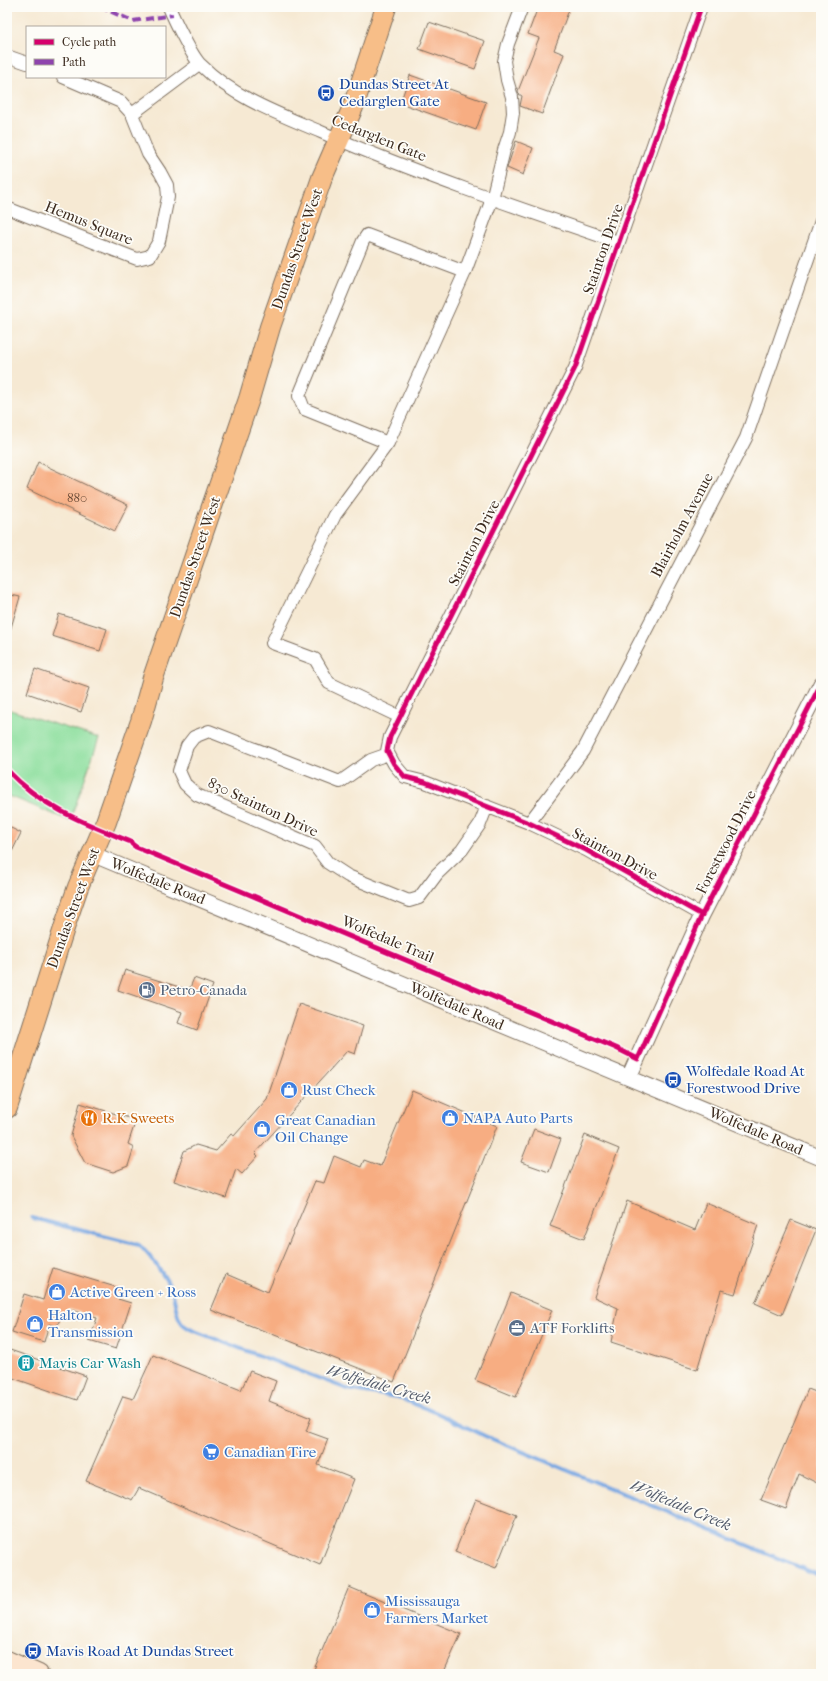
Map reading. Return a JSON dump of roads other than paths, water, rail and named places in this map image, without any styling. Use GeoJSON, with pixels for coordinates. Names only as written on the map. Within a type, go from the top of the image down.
{"type":"FeatureCollection","features":[{"type":"Feature","properties":{"kind":"main road","name":"Dundas Street West"},"geometry":{"type":"LineString","coordinates":[[7,1108],[78,887],[106,822],[141,721],[153,678],[249,399],[270,327],[322,178],[353,107],[386,7]]}},
{"type":"Feature","properties":{"kind":"main road"},"geometry":{"type":"LineString","coordinates":[[7,1660],[39,1674]]}},
{"type":"Feature","properties":{"kind":"street","name":"Cedarglen Gate"},"geometry":{"type":"LineString","coordinates":[[169,7],[199,64],[221,82],[249,100],[375,156],[492,199],[618,242]]}},
{"type":"Feature","properties":{"kind":"street"},"geometry":{"type":"LineString","coordinates":[[400,717],[329,682],[315,659],[272,643],[335,515],[388,443],[465,272],[492,199],[514,113],[504,61],[508,44],[522,7]]}},
{"type":"Feature","properties":{"kind":"street","name":"Stainton Drive"},"geometry":{"type":"LineString","coordinates":[[701,7],[575,368],[390,737],[387,751],[394,764],[405,777],[425,782],[529,823],[586,850],[702,915]]}},
{"type":"Feature","properties":{"kind":"street"},"geometry":{"type":"LineString","coordinates":[[7,56],[26,63]]}},
{"type":"Feature","properties":{"kind":"street"},"geometry":{"type":"LineString","coordinates":[[132,114],[199,64]]}},
{"type":"Feature","properties":{"kind":"street","name":"Hemus Square"},"geometry":{"type":"LineString","coordinates":[[7,208],[137,259],[150,256],[159,241],[168,197],[166,185],[160,172],[148,154],[132,114],[121,102],[65,78]]}},
{"type":"Feature","properties":{"kind":"street","name":"Blairholm Avenue"},"geometry":{"type":"LineString","coordinates":[[529,823],[583,750],[746,438],[821,221]]}},
{"type":"Feature","properties":{"kind":"street"},"geometry":{"type":"LineString","coordinates":[[388,443],[304,409],[299,396],[363,241],[367,235],[465,272]]}},
{"type":"Feature","properties":{"kind":"street","name":"Forestwood Drive"},"geometry":{"type":"LineString","coordinates":[[629,1078],[702,915],[821,684]]}},
{"type":"Feature","properties":{"kind":"street","name":"830 Stainton Drive"},"geometry":{"type":"LineString","coordinates":[[388,754],[371,760],[340,782],[209,730],[194,737],[187,746],[179,771],[185,784],[197,795],[315,846],[328,863],[348,876],[409,901],[419,898],[437,874],[462,850],[480,824],[487,806]]}},
{"type":"Feature","properties":{"kind":"street","name":"Wolfedale Road"},"geometry":{"type":"LineString","coordinates":[[92,854],[821,1158]]}},
{"type":"Feature","properties":{"kind":"waterway","name":"Wolfedale Creek"},"geometry":{"type":"LineString","coordinates":[[32,1218],[139,1245],[153,1260],[169,1285],[180,1320],[184,1325],[192,1330],[347,1389],[396,1397],[435,1412],[485,1436],[821,1576]]}},
{"type":"Feature","properties":{"kind":"place","name":"Dundas Street At Cedarglen Gate"},"geometry":{"type":"Point","coordinates":[326,93]}},
{"type":"Feature","properties":{"kind":"place","name":"Petro-Canada"},"geometry":{"type":"Point","coordinates":[147,990]}},
{"type":"Feature","properties":{"kind":"place","name":"Wolfedale Road At Forestwood Drive"},"geometry":{"type":"Point","coordinates":[673,1080]}},
{"type":"Feature","properties":{"kind":"place","name":"Rust Check"},"geometry":{"type":"Point","coordinates":[289,1090]}},
{"type":"Feature","properties":{"kind":"place","name":"R.K Sweets"},"geometry":{"type":"Point","coordinates":[89,1118]}},
{"type":"Feature","properties":{"kind":"place","name":"NAPA Auto Parts"},"geometry":{"type":"Point","coordinates":[450,1118]}},
{"type":"Feature","properties":{"kind":"place","name":"Great Canadian Oil Change"},"geometry":{"type":"Point","coordinates":[262,1129]}},
{"type":"Feature","properties":{"kind":"place","name":"Active Green + Ross"},"geometry":{"type":"Point","coordinates":[57,1292]}},
{"type":"Feature","properties":{"kind":"place","name":"Halton Transmission"},"geometry":{"type":"Point","coordinates":[35,1324]}},
{"type":"Feature","properties":{"kind":"place","name":"ATF Forklifts"},"geometry":{"type":"Point","coordinates":[517,1328]}},
{"type":"Feature","properties":{"kind":"place","name":"Mavis Car Wash"},"geometry":{"type":"Point","coordinates":[26,1363]}},
{"type":"Feature","properties":{"kind":"place","name":"Canadian Tire"},"geometry":{"type":"Point","coordinates":[211,1452]}},
{"type":"Feature","properties":{"kind":"place","name":"Mississauga Farmers Market"},"geometry":{"type":"Point","coordinates":[372,1610]}},
{"type":"Feature","properties":{"kind":"place","name":"Mavis Road At Dundas Street"},"geometry":{"type":"Point","coordinates":[33,1651]}}]}
